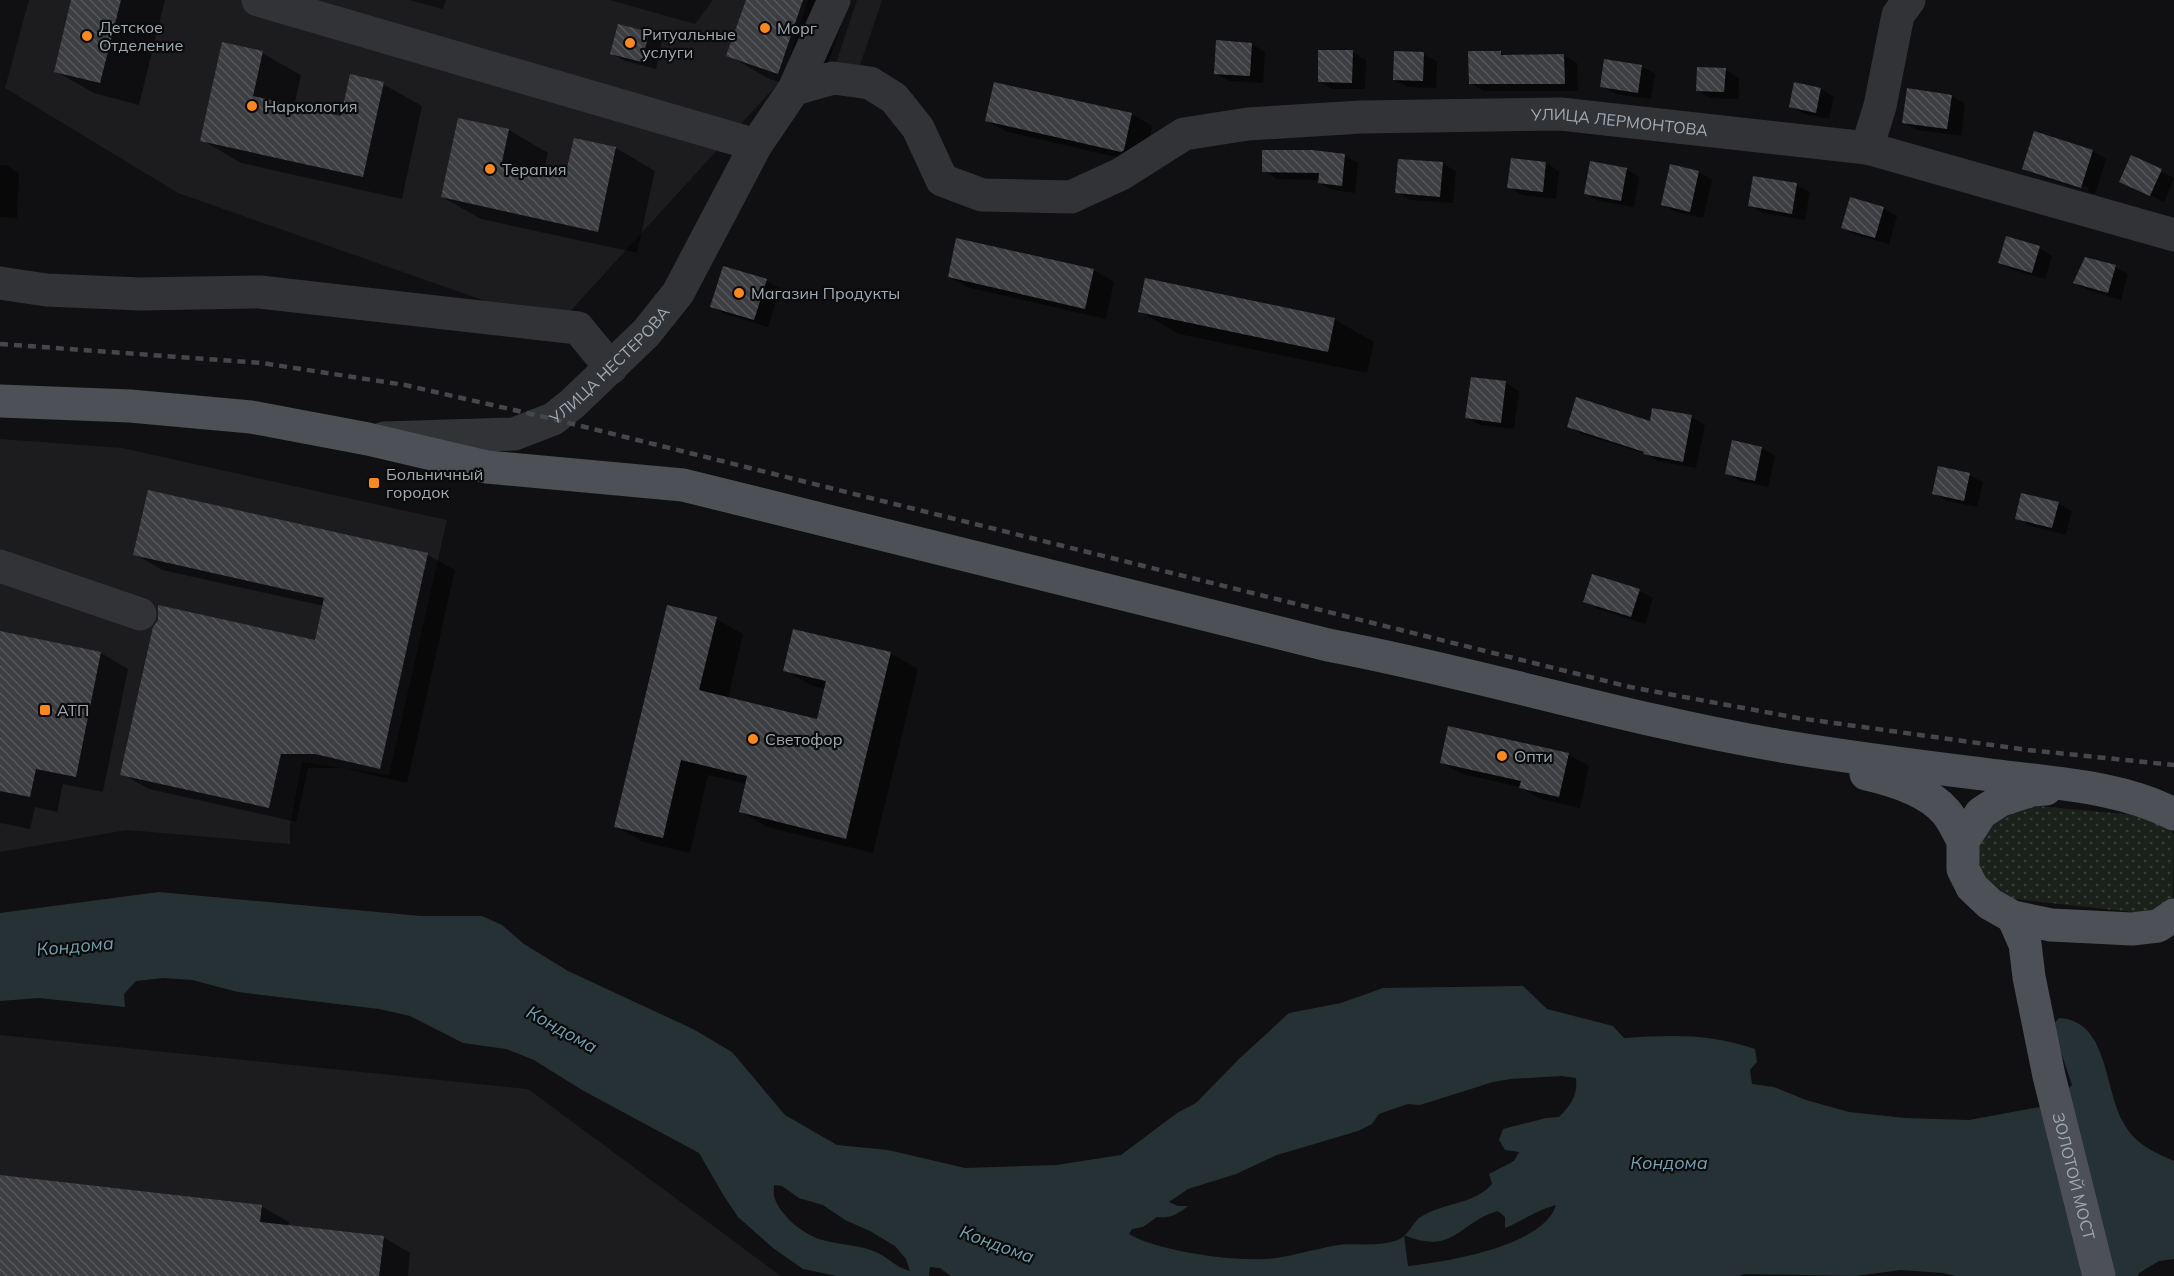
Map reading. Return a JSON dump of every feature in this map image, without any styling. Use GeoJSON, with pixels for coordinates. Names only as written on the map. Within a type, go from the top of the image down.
{"type":"FeatureCollection","features":[{"type":"Feature","properties":{"kind":"main road"},"geometry":{"type":"LineString","coordinates":[[0,401],[130,406],[251,417],[368,439],[488,467],[682,485],[1328,645],[1393,657],[1639,717],[1767,744],[1872,761],[2084,787],[2152,803],[2174,814]]}},
{"type":"Feature","properties":{"kind":"main road"},"geometry":{"type":"LineString","coordinates":[[1767,744],[1834,766],[1888,779],[1926,796],[1947,813],[1963,841],[1963,869],[1972,887],[2019,931],[2051,925],[2132,929],[2158,926],[2174,915]]}},
{"type":"Feature","properties":{"kind":"main road"},"geometry":{"type":"LineString","coordinates":[[1963,841],[1981,813],[2001,800],[2032,790],[2084,787]]}},
{"type":"Feature","properties":{"kind":"main road","name":"ЗОЛОТОЙ МОСТ"},"geometry":{"type":"LineString","coordinates":[[2019,931],[2049,1076],[2099,1276]]}},
{"type":"Feature","properties":{"kind":"street"},"geometry":{"type":"LineString","coordinates":[[258,0],[756,145]]}},
{"type":"Feature","properties":{"kind":"street","name":"УЛИЦА НЕСТЕРОВА"},"geometry":{"type":"LineString","coordinates":[[368,439],[514,434],[553,420],[611,368],[646,333],[678,293],[756,145],[794,89],[834,0]]}},
{"type":"Feature","properties":{"kind":"street"},"geometry":{"type":"LineString","coordinates":[[1867,148],[1880,106],[1898,15],[1909,0]]}},
{"type":"Feature","properties":{"kind":"street","name":"УЛИЦА ЛЕРМОНТОВА"},"geometry":{"type":"LineString","coordinates":[[794,89],[833,78],[870,83],[894,98],[918,128],[942,180],[982,195],[1071,197],[1121,174],[1184,134],[1248,124],[1350,117],[1561,114],[1867,148],[2174,235]]}},
{"type":"Feature","properties":{"kind":"street"},"geometry":{"type":"LineString","coordinates":[[0,284],[46,290],[140,294],[260,292],[458,316],[540,322],[578,328],[611,368]]}},
{"type":"Feature","properties":{"kind":"street"},"geometry":{"type":"LineString","coordinates":[[0,566],[140,614]]}},
{"type":"Feature","properties":{"kind":"street"},"geometry":{"type":"LineString","coordinates":[[2084,787],[2174,794]]}},
{"type":"Feature","properties":{"kind":"shaded area"},"geometry":{"type":"Polygon","coordinates":[[[29,0],[409,0],[443,9],[446,0],[610,0],[695,24],[713,0],[808,0],[783,78],[565,317],[488,302],[178,193],[5,88],[29,0]]]}},
{"type":"Feature","properties":{"kind":"shaded area"},"geometry":{"type":"Polygon","coordinates":[[[857,0],[882,0],[857,74],[835,66],[857,0]]]}},
{"type":"Feature","properties":{"kind":"shaded area"},"geometry":{"type":"Polygon","coordinates":[[[0,439],[122,448],[447,520],[389,775],[302,762],[290,825],[290,844],[127,830],[0,852],[0,439]]]}},
{"type":"Feature","properties":{"kind":"shaded area"},"geometry":{"type":"Polygon","coordinates":[[[2027,805],[2146,816],[2168,826],[2174,835],[2173,898],[2152,914],[2013,899],[1989,883],[1980,866],[1978,847],[1993,814],[2027,805]]]}},
{"type":"Feature","properties":{"kind":"shaded area"},"geometry":{"type":"Polygon","coordinates":[[[0,1035],[528,1089],[781,1276],[0,1276],[0,1035]]]}},
{"type":"Feature","properties":{"kind":"water","name":"Кондома"},"geometry":{"type":"Polygon","coordinates":[[[159,892],[421,916],[482,916],[502,925],[524,944],[568,971],[693,1029],[732,1052],[785,1115],[837,1145],[888,1150],[965,1168],[1056,1165],[1121,1155],[1177,1113],[1196,1103],[1289,1013],[1341,1003],[1383,988],[1523,986],[1547,1009],[1613,1026],[1624,1038],[1690,1036],[1721,1040],[1755,1049],[1757,1062],[1750,1070],[1752,1084],[1774,1087],[1806,1100],[1849,1112],[1905,1118],[1969,1120],[2051,1105],[2072,1085],[2052,1026],[2059,1018],[2075,1022],[2087,1030],[2096,1043],[2117,1108],[2127,1129],[2145,1146],[2174,1161],[2174,1259],[2159,1261],[2139,1273],[2138,1276],[1956,1276],[1901,1270],[1855,1276],[1744,1274],[1739,1276],[951,1276],[940,1268],[930,1267],[929,1276],[837,1276],[803,1269],[773,1248],[738,1217],[699,1153],[582,1090],[534,1060],[506,1049],[463,1043],[410,1016],[379,1009],[238,992],[192,980],[163,978],[136,981],[124,994],[125,1007],[39,998],[0,1001],[0,913],[159,892]],[[1562,1076],[1493,1082],[1420,1105],[1408,1104],[1379,1114],[1372,1124],[1358,1131],[1277,1155],[1236,1174],[1188,1189],[1169,1202],[1178,1206],[1188,1206],[1170,1217],[1157,1217],[1143,1227],[1132,1229],[1129,1234],[1179,1251],[1242,1259],[1284,1257],[1339,1245],[1384,1243],[1404,1236],[1408,1266],[1468,1256],[1514,1241],[1533,1231],[1548,1219],[1556,1205],[1505,1228],[1505,1217],[1498,1211],[1474,1222],[1446,1240],[1435,1242],[1405,1235],[1422,1216],[1486,1190],[1492,1184],[1489,1174],[1514,1161],[1519,1152],[1505,1150],[1499,1140],[1503,1129],[1559,1117],[1573,1099],[1576,1090],[1576,1078],[1562,1076]],[[774,1185],[774,1197],[782,1212],[806,1233],[826,1241],[871,1250],[910,1271],[906,1259],[895,1246],[845,1220],[823,1205],[799,1198],[782,1186],[774,1185]]]}},
{"type":"Feature","properties":{"kind":"building","name":"Детское Отделение"},"geometry":{"type":"Polygon","coordinates":[[[71,0],[121,0],[100,83],[54,72],[71,0]]]}},
{"type":"Feature","properties":{"kind":"building","name":"Морг"},"geometry":{"type":"Polygon","coordinates":[[[746,0],[803,0],[778,74],[726,56],[746,0]]]}},
{"type":"Feature","properties":{"kind":"building","name":"Ритуальные услуги"},"geometry":{"type":"Polygon","coordinates":[[[618,24],[649,32],[642,62],[610,54],[618,24]]]}},
{"type":"Feature","properties":{"kind":"building"},"geometry":{"type":"Polygon","coordinates":[[[1216,40],[1252,43],[1250,76],[1214,74],[1216,40]]]}},
{"type":"Feature","properties":{"kind":"building","name":"Наркология"},"geometry":{"type":"Polygon","coordinates":[[[222,42],[263,51],[253,96],[341,116],[350,74],[384,82],[363,177],[200,141],[222,42]]]}},
{"type":"Feature","properties":{"kind":"building"},"geometry":{"type":"Polygon","coordinates":[[[1318,50],[1353,50],[1352,83],[1318,82],[1318,50]]]}},
{"type":"Feature","properties":{"kind":"building"},"geometry":{"type":"Polygon","coordinates":[[[1394,51],[1424,52],[1423,81],[1393,80],[1394,51]]]}},
{"type":"Feature","properties":{"kind":"building"},"geometry":{"type":"Polygon","coordinates":[[[1468,51],[1501,51],[1501,55],[1564,54],[1565,84],[1469,84],[1468,51]]]}},
{"type":"Feature","properties":{"kind":"building"},"geometry":{"type":"Polygon","coordinates":[[[1604,59],[1642,65],[1638,93],[1600,87],[1604,59]]]}},
{"type":"Feature","properties":{"kind":"building"},"geometry":{"type":"Polygon","coordinates":[[[1697,67],[1726,68],[1724,92],[1696,91],[1697,67]]]}},
{"type":"Feature","properties":{"kind":"building"},"geometry":{"type":"Polygon","coordinates":[[[994,82],[1132,113],[1124,150],[1121,152],[985,121],[994,82]]]}},
{"type":"Feature","properties":{"kind":"building"},"geometry":{"type":"Polygon","coordinates":[[[1794,82],[1821,88],[1816,113],[1789,107],[1794,82]]]}},
{"type":"Feature","properties":{"kind":"building"},"geometry":{"type":"Polygon","coordinates":[[[1907,88],[1952,95],[1947,129],[1902,123],[1907,88]]]}},
{"type":"Feature","properties":{"kind":"building","name":"Терапия"},"geometry":{"type":"Polygon","coordinates":[[[458,118],[509,129],[502,162],[565,176],[574,138],[616,147],[598,232],[441,197],[458,118]]]}},
{"type":"Feature","properties":{"kind":"building"},"geometry":{"type":"Polygon","coordinates":[[[2034,131],[2093,150],[2081,188],[2022,169],[2034,131]]]}},
{"type":"Feature","properties":{"kind":"building"},"geometry":{"type":"Polygon","coordinates":[[[1262,150],[1312,150],[1345,154],[1342,186],[1318,183],[1319,173],[1262,172],[1262,150]]]}},
{"type":"Feature","properties":{"kind":"building"},"geometry":{"type":"Polygon","coordinates":[[[2131,155],[2162,169],[2150,196],[2119,182],[2131,155]]]}},
{"type":"Feature","properties":{"kind":"building"},"geometry":{"type":"Polygon","coordinates":[[[1511,158],[1546,162],[1543,192],[1507,188],[1511,158]]]}},
{"type":"Feature","properties":{"kind":"building"},"geometry":{"type":"Polygon","coordinates":[[[1398,159],[1443,162],[1440,197],[1395,193],[1398,159]]]}},
{"type":"Feature","properties":{"kind":"building"},"geometry":{"type":"Polygon","coordinates":[[[1590,161],[1627,168],[1621,201],[1584,194],[1590,161]]]}},
{"type":"Feature","properties":{"kind":"building"},"geometry":{"type":"Polygon","coordinates":[[[1670,164],[1699,171],[1690,212],[1661,205],[1670,164]]]}},
{"type":"Feature","properties":{"kind":"building"},"geometry":{"type":"Polygon","coordinates":[[[1753,176],[1797,183],[1792,214],[1748,206],[1753,176]]]}},
{"type":"Feature","properties":{"kind":"building"},"geometry":{"type":"Polygon","coordinates":[[[1850,197],[1884,207],[1875,238],[1841,228],[1850,197]]]}},
{"type":"Feature","properties":{"kind":"building"},"geometry":{"type":"Polygon","coordinates":[[[2006,236],[2040,246],[2032,273],[1998,263],[2006,236]]]}},
{"type":"Feature","properties":{"kind":"building"},"geometry":{"type":"Polygon","coordinates":[[[956,238],[1094,269],[1085,309],[948,277],[956,238]]]}},
{"type":"Feature","properties":{"kind":"building"},"geometry":{"type":"Polygon","coordinates":[[[2085,257],[2116,265],[2108,293],[2073,283],[2085,257]]]}},
{"type":"Feature","properties":{"kind":"building","name":"Магазин Продукты"},"geometry":{"type":"Polygon","coordinates":[[[723,266],[767,279],[754,320],[710,307],[723,266]]]}},
{"type":"Feature","properties":{"kind":"building"},"geometry":{"type":"Polygon","coordinates":[[[1145,278],[1335,318],[1328,352],[1138,312],[1145,278]]]}},
{"type":"Feature","properties":{"kind":"building"},"geometry":{"type":"Polygon","coordinates":[[[1471,377],[1506,381],[1501,423],[1465,418],[1471,377]]]}},
{"type":"Feature","properties":{"kind":"building"},"geometry":{"type":"Polygon","coordinates":[[[1576,397],[1650,421],[1652,408],[1692,415],[1683,462],[1643,454],[1644,452],[1567,427],[1576,397]]]}},
{"type":"Feature","properties":{"kind":"building"},"geometry":{"type":"Polygon","coordinates":[[[1732,440],[1762,447],[1755,481],[1725,474],[1732,440]]]}},
{"type":"Feature","properties":{"kind":"building"},"geometry":{"type":"Polygon","coordinates":[[[1938,466],[1970,473],[1964,501],[1932,494],[1938,466]]]}},
{"type":"Feature","properties":{"kind":"building"},"geometry":{"type":"Polygon","coordinates":[[[148,490],[428,553],[380,769],[315,754],[281,754],[269,808],[120,775],[153,627],[158,620],[158,605],[315,640],[324,598],[133,555],[148,490]]]}},
{"type":"Feature","properties":{"kind":"building"},"geometry":{"type":"Polygon","coordinates":[[[2021,493],[2059,502],[2052,528],[2015,519],[2021,493]]]}},
{"type":"Feature","properties":{"kind":"building"},"geometry":{"type":"Polygon","coordinates":[[[1592,574],[1640,589],[1631,617],[1583,602],[1592,574]]]}},
{"type":"Feature","properties":{"kind":"building","name":"Светофор"},"geometry":{"type":"Polygon","coordinates":[[[667,605],[717,617],[699,690],[817,719],[826,681],[783,671],[793,629],[891,652],[846,839],[739,812],[747,776],[681,760],[663,838],[614,827],[667,605]]]}},
{"type":"Feature","properties":{"kind":"building","name":"АТП"},"geometry":{"type":"Polygon","coordinates":[[[0,631],[101,652],[76,777],[36,769],[30,797],[0,791],[0,631]]]}},
{"type":"Feature","properties":{"kind":"building"},"geometry":{"type":"Polygon","coordinates":[[[1448,726],[1569,753],[1559,797],[1519,788],[1521,781],[1440,763],[1448,726]]]}},
{"type":"Feature","properties":{"kind":"building"},"geometry":{"type":"Polygon","coordinates":[[[0,1175],[262,1205],[260,1222],[384,1236],[379,1276],[0,1276],[0,1175]]]}},
{"type":"Feature","properties":{"kind":"railway"},"geometry":{"type":"LineString","coordinates":[[0,344],[262,363],[405,385],[553,419],[1630,687],[1798,718],[2028,750],[2174,765]]}},
{"type":"Feature","properties":{"kind":"place","name":"Морг"},"geometry":{"type":"Point","coordinates":[765,28]}},
{"type":"Feature","properties":{"kind":"place","name":"Детское Отделение"},"geometry":{"type":"Point","coordinates":[87,36]}},
{"type":"Feature","properties":{"kind":"place","name":"Ритуальные услуги"},"geometry":{"type":"Point","coordinates":[630,43]}},
{"type":"Feature","properties":{"kind":"place","name":"Наркология"},"geometry":{"type":"Point","coordinates":[252,106]}},
{"type":"Feature","properties":{"kind":"place","name":"Терапия"},"geometry":{"type":"Point","coordinates":[490,169]}},
{"type":"Feature","properties":{"kind":"place","name":"Магазин Продукты"},"geometry":{"type":"Point","coordinates":[739,293]}},
{"type":"Feature","properties":{"kind":"place","name":"Больничный городок"},"geometry":{"type":"Point","coordinates":[374,483]}},
{"type":"Feature","properties":{"kind":"place","name":"АТП"},"geometry":{"type":"Point","coordinates":[45,710]}},
{"type":"Feature","properties":{"kind":"place","name":"Светофор"},"geometry":{"type":"Point","coordinates":[753,739]}},
{"type":"Feature","properties":{"kind":"place","name":"Опти"},"geometry":{"type":"Point","coordinates":[1502,756]}}]}
